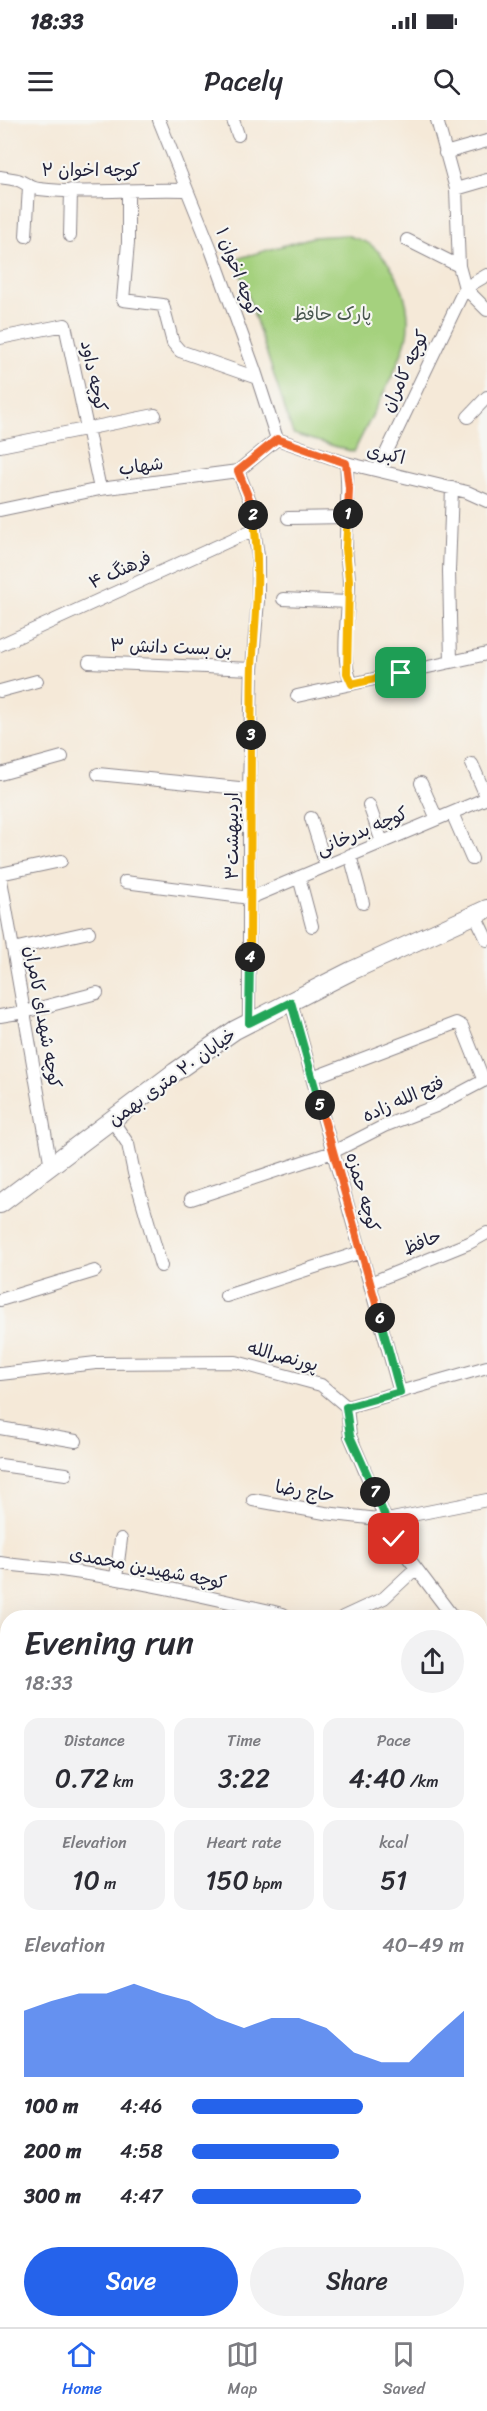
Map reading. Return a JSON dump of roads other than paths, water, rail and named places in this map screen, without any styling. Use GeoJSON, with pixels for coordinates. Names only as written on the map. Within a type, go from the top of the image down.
{"type":"FeatureCollection","features":[{"type":"Feature","properties":{"kind":"street","name":"کوچه اخوان ۱"},"geometry":{"type":"LineString","coordinates":[[159,120],[185,190],[212,252],[277,439]]}},
{"type":"Feature","properties":{"kind":"street"},"geometry":{"type":"LineString","coordinates":[[233,120],[238,135]]}},
{"type":"Feature","properties":{"kind":"street"},"geometry":{"type":"LineString","coordinates":[[437,120],[456,189],[459,266],[465,288],[487,310]]}},
{"type":"Feature","properties":{"kind":"street"},"geometry":{"type":"LineString","coordinates":[[445,153],[487,141]]}},
{"type":"Feature","properties":{"kind":"street","name":"کوچه اخوان ۲"},"geometry":{"type":"LineString","coordinates":[[0,177],[21,181],[29,187],[71,190],[185,190]]}},
{"type":"Feature","properties":{"kind":"street"},"geometry":{"type":"LineString","coordinates":[[456,189],[487,180]]}},
{"type":"Feature","properties":{"kind":"street"},"geometry":{"type":"LineString","coordinates":[[26,236],[29,187]]}},
{"type":"Feature","properties":{"kind":"street"},"geometry":{"type":"LineString","coordinates":[[70,236],[71,190]]}},
{"type":"Feature","properties":{"kind":"street"},"geometry":{"type":"LineString","coordinates":[[128,191],[128,243],[123,300],[163,305],[173,343],[180,351],[257,378]]}},
{"type":"Feature","properties":{"kind":"street"},"geometry":{"type":"LineString","coordinates":[[407,240],[459,266]]}},
{"type":"Feature","properties":{"kind":"street"},"geometry":{"type":"LineString","coordinates":[[465,288],[487,275]]}},
{"type":"Feature","properties":{"kind":"street","name":"کوچه کامران"},"geometry":{"type":"LineString","coordinates":[[378,470],[465,288]]}},
{"type":"Feature","properties":{"kind":"street","name":"کوچه داود"},"geometry":{"type":"LineString","coordinates":[[0,338],[65,325],[100,489]]}},
{"type":"Feature","properties":{"kind":"street"},"geometry":{"type":"LineString","coordinates":[[468,417],[487,397]]}},
{"type":"Feature","properties":{"kind":"street"},"geometry":{"type":"LineString","coordinates":[[87,430],[155,414]]}},
{"type":"Feature","properties":{"kind":"street","name":"کوچه داود"},"geometry":{"type":"LineString","coordinates":[[0,446],[87,430]]}},
{"type":"Feature","properties":{"kind":"street"},"geometry":{"type":"LineString","coordinates":[[238,471],[277,439]]}},
{"type":"Feature","properties":{"kind":"street","name":"اکبری"},"geometry":{"type":"LineString","coordinates":[[277,439],[346,463],[452,489],[487,501]]}},
{"type":"Feature","properties":{"kind":"street"},"geometry":{"type":"LineString","coordinates":[[346,463],[349,488],[346,548],[347,673],[352,684]]}},
{"type":"Feature","properties":{"kind":"street","name":"شهاب"},"geometry":{"type":"LineString","coordinates":[[0,510],[100,489],[238,471]]}},
{"type":"Feature","properties":{"kind":"street","name":"اردیبهشت۳"},"geometry":{"type":"LineString","coordinates":[[238,471],[250,501],[255,529],[258,601],[252,669],[249,789],[249,1023]]}},
{"type":"Feature","properties":{"kind":"street"},"geometry":{"type":"LineString","coordinates":[[451,662],[449,571],[452,489]]}},
{"type":"Feature","properties":{"kind":"street"},"geometry":{"type":"LineString","coordinates":[[288,519],[348,517]]}},
{"type":"Feature","properties":{"kind":"street","name":"فرهنگ ۴"},"geometry":{"type":"LineString","coordinates":[[0,645],[255,529]]}},
{"type":"Feature","properties":{"kind":"street"},"geometry":{"type":"LineString","coordinates":[[284,599],[348,602]]}},
{"type":"Feature","properties":{"kind":"street"},"geometry":{"type":"LineString","coordinates":[[297,696],[487,654]]}},
{"type":"Feature","properties":{"kind":"street","name":"بن بست دانش ۳"},"geometry":{"type":"LineString","coordinates":[[89,662],[252,669]]}},
{"type":"Feature","properties":{"kind":"street"},"geometry":{"type":"LineString","coordinates":[[0,691],[37,681]]}},
{"type":"Feature","properties":{"kind":"street"},"geometry":{"type":"LineString","coordinates":[[0,774],[62,757]]}},
{"type":"Feature","properties":{"kind":"street"},"geometry":{"type":"LineString","coordinates":[[472,764],[487,798]]}},
{"type":"Feature","properties":{"kind":"street"},"geometry":{"type":"LineString","coordinates":[[98,774],[249,789]]}},
{"type":"Feature","properties":{"kind":"street"},"geometry":{"type":"LineString","coordinates":[[421,783],[436,819]]}},
{"type":"Feature","properties":{"kind":"street","name":"کوچه بدرخانی"},"geometry":{"type":"LineString","coordinates":[[250,898],[487,798]]}},
{"type":"Feature","properties":{"kind":"street"},"geometry":{"type":"LineString","coordinates":[[369,805],[382,842]]}},
{"type":"Feature","properties":{"kind":"street"},"geometry":{"type":"LineString","coordinates":[[452,813],[472,859]]}},
{"type":"Feature","properties":{"kind":"street"},"geometry":{"type":"LineString","coordinates":[[311,818],[327,866]]}},
{"type":"Feature","properties":{"kind":"street"},"geometry":{"type":"LineString","coordinates":[[350,855],[363,903]]}},
{"type":"Feature","properties":{"kind":"street"},"geometry":{"type":"LineString","coordinates":[[0,874],[61,861]]}},
{"type":"Feature","properties":{"kind":"street","name":"کوچه شهدای کامران"},"geometry":{"type":"LineString","coordinates":[[0,874],[51,1167]]}},
{"type":"Feature","properties":{"kind":"street"},"geometry":{"type":"LineString","coordinates":[[299,877],[312,926]]}},
{"type":"Feature","properties":{"kind":"street"},"geometry":{"type":"LineString","coordinates":[[125,882],[250,898]]}},
{"type":"Feature","properties":{"kind":"street"},"geometry":{"type":"LineString","coordinates":[[481,912],[487,939]]}},
{"type":"Feature","properties":{"kind":"street","name":"خیابان ۲۰ متری بهمن"},"geometry":{"type":"LineString","coordinates":[[0,1204],[175,1072],[235,1030],[351,971],[481,912]]}},
{"type":"Feature","properties":{"kind":"street"},"geometry":{"type":"LineString","coordinates":[[13,949],[89,932]]}},
{"type":"Feature","properties":{"kind":"street"},"geometry":{"type":"LineString","coordinates":[[0,1016],[97,993]]}},
{"type":"Feature","properties":{"kind":"street","name":"کوچه حمزه"},"geometry":{"type":"LineString","coordinates":[[291,1002],[400,1392]]}},
{"type":"Feature","properties":{"kind":"street"},"geometry":{"type":"LineString","coordinates":[[312,1078],[456,1023],[462,1026],[485,1080]]}},
{"type":"Feature","properties":{"kind":"street","name":"فتح الله زاده"},"geometry":{"type":"LineString","coordinates":[[191,1199],[333,1152],[384,1126],[436,1106],[485,1080]]}},
{"type":"Feature","properties":{"kind":"street"},"geometry":{"type":"LineString","coordinates":[[112,1120],[128,1144],[161,1266]]}},
{"type":"Feature","properties":{"kind":"street","name":"حافظ"},"geometry":{"type":"LineString","coordinates":[[370,1283],[487,1233]]}},
{"type":"Feature","properties":{"kind":"street"},"geometry":{"type":"LineString","coordinates":[[226,1296],[361,1252]]}},
{"type":"Feature","properties":{"kind":"street"},"geometry":{"type":"LineString","coordinates":[[0,1300],[95,1271]]}},
{"type":"Feature","properties":{"kind":"street","name":"پورنصرالله"},"geometry":{"type":"LineString","coordinates":[[0,1374],[96,1363],[236,1362],[321,1385],[346,1407]]}},
{"type":"Feature","properties":{"kind":"street"},"geometry":{"type":"LineString","coordinates":[[448,1610],[394,1539],[350,1436],[346,1407],[487,1367]]}},
{"type":"Feature","properties":{"kind":"street"},"geometry":{"type":"LineString","coordinates":[[0,1428],[76,1441]]}},
{"type":"Feature","properties":{"kind":"street"},"geometry":{"type":"LineString","coordinates":[[0,1465],[66,1474]]}},
{"type":"Feature","properties":{"kind":"street","name":"حاج رضا"},"geometry":{"type":"LineString","coordinates":[[253,1500],[325,1513],[387,1520],[487,1500]]}},
{"type":"Feature","properties":{"kind":"street"},"geometry":{"type":"LineString","coordinates":[[116,1578],[121,1539]]}},
{"type":"Feature","properties":{"kind":"street","name":"کوچه شهیدین محمدی"},"geometry":{"type":"LineString","coordinates":[[0,1563],[116,1578],[267,1610]]}},
{"type":"Feature","properties":{"kind":"street"},"geometry":{"type":"LineString","coordinates":[[358,1610],[384,1598],[416,1569]]}},
{"type":"Feature","properties":{"kind":"park label","name":"پارک حافظ"},"geometry":{"type":"Point","coordinates":[332,314]}}]}
